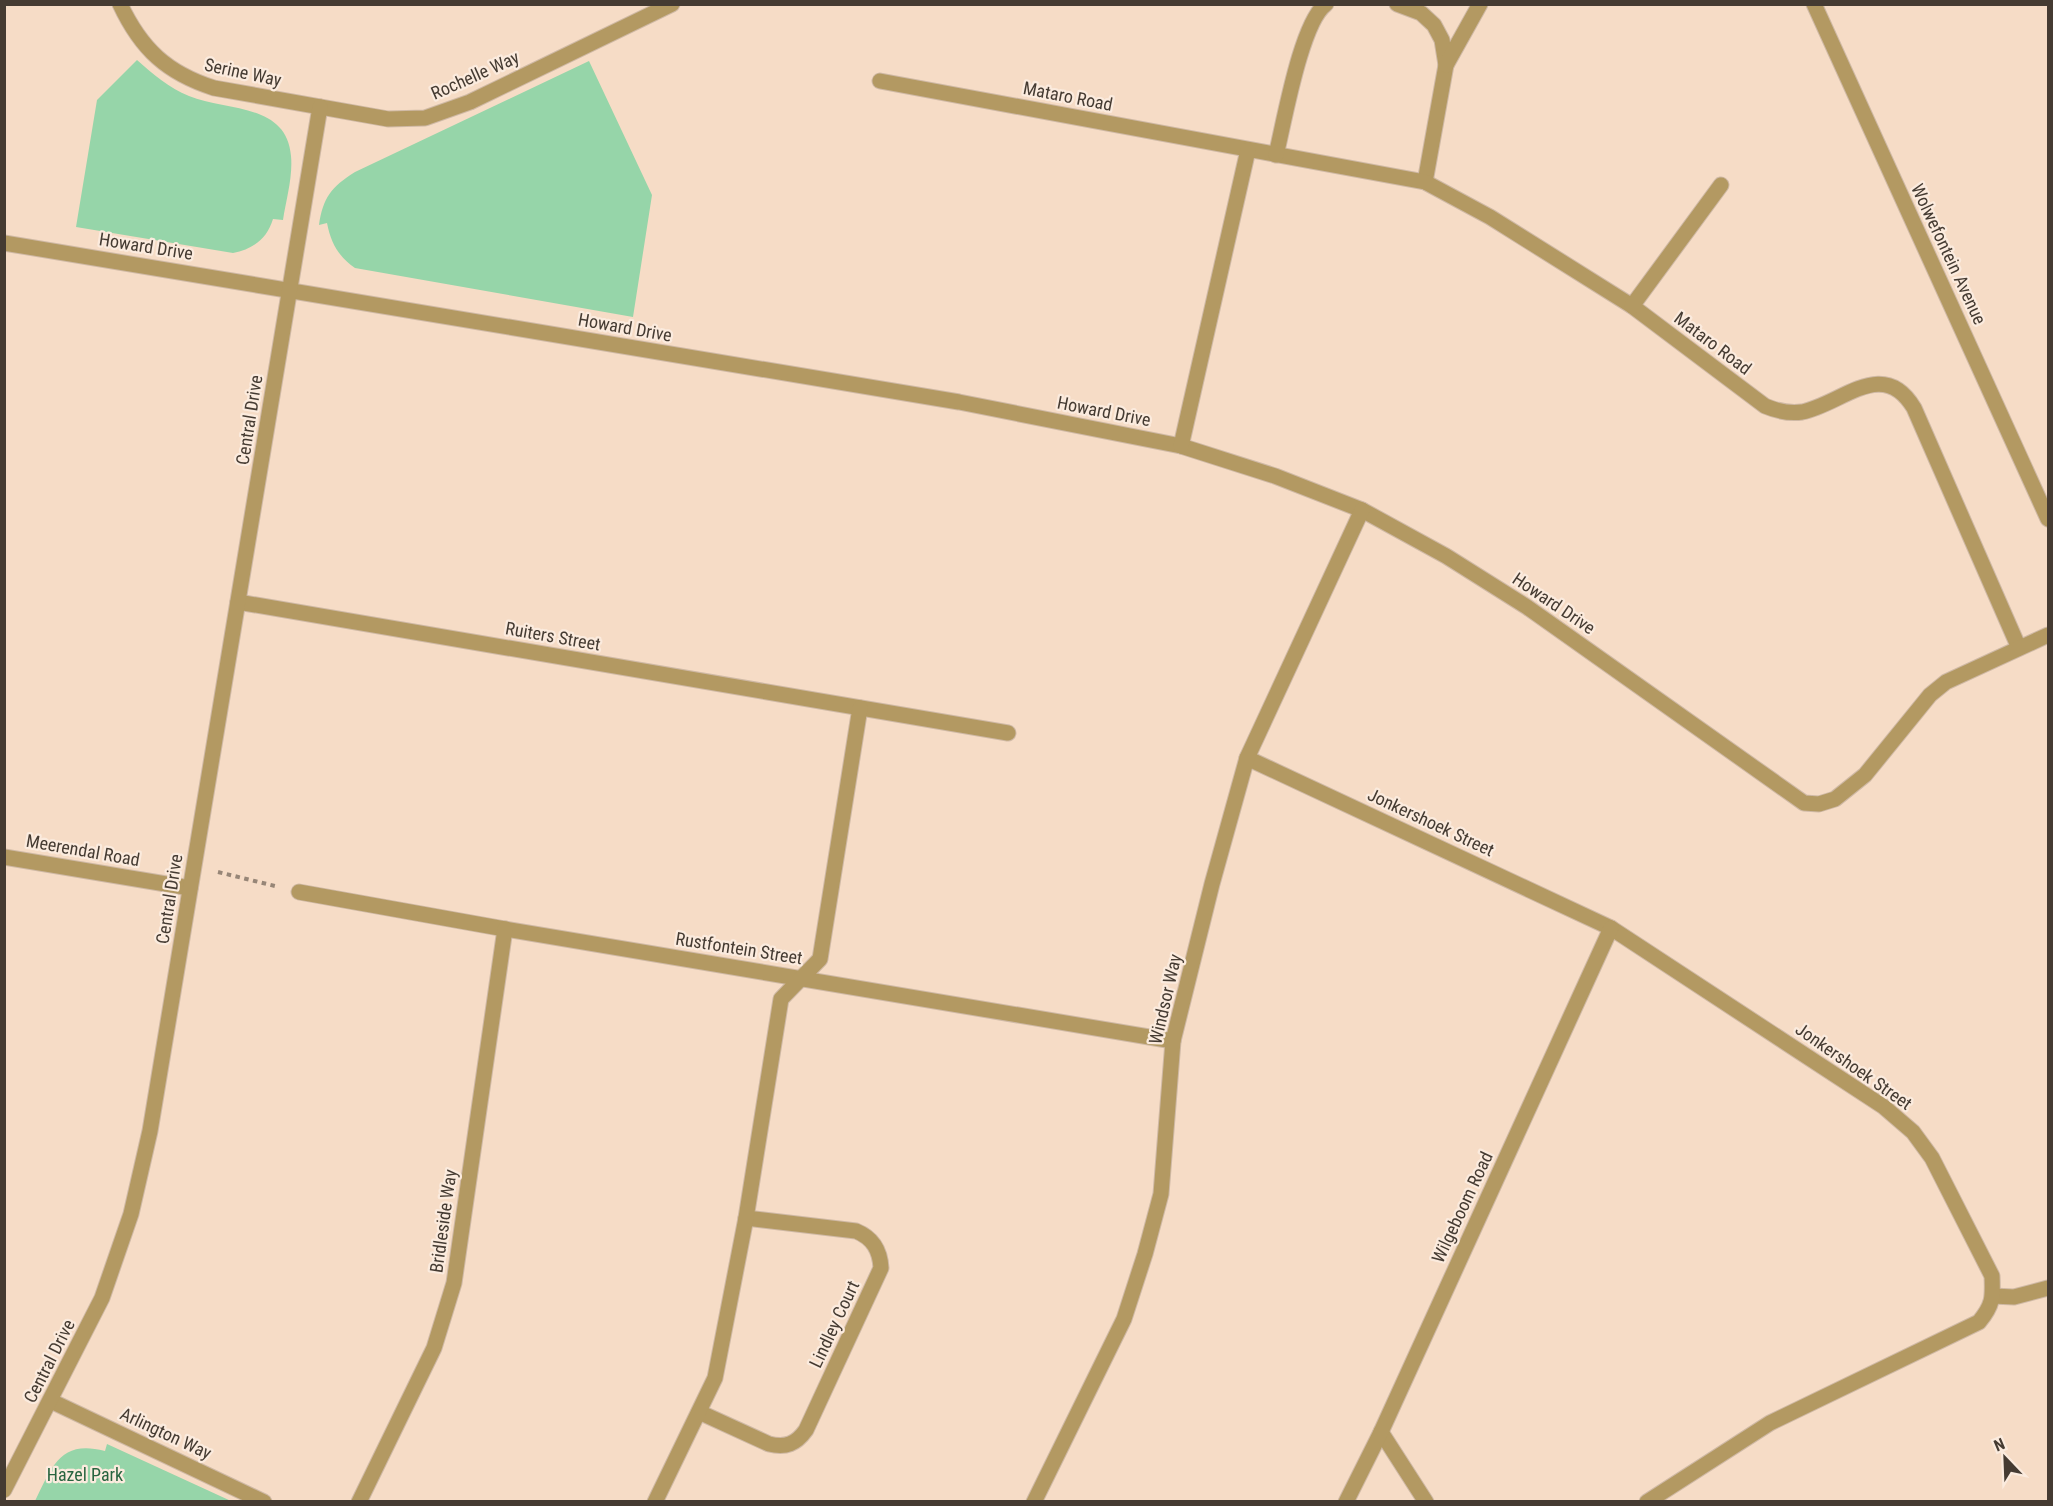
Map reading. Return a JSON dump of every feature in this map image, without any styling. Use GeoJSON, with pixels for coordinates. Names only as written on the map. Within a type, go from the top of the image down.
{"type":"FeatureCollection","features":[{"type":"Feature","properties":{"kind":"street","name":"Serine Way"},"geometry":{"type":"LineString","coordinates":[[120,4],[136,35],[149,50],[179,74],[214,88],[320,107]]}},
{"type":"Feature","properties":{"kind":"street","name":"Rochelle Way"},"geometry":{"type":"LineString","coordinates":[[320,107],[388,119],[425,118],[470,102],[672,4]]}},
{"type":"Feature","properties":{"kind":"street"},"geometry":{"type":"LineString","coordinates":[[1276,154],[1302,52],[1311,26],[1326,4]]}},
{"type":"Feature","properties":{"kind":"street"},"geometry":{"type":"LineString","coordinates":[[1397,4],[1421,13],[1434,25],[1442,40],[1446,65]]}},
{"type":"Feature","properties":{"kind":"street"},"geometry":{"type":"LineString","coordinates":[[1425,182],[1446,65],[1480,4]]}},
{"type":"Feature","properties":{"kind":"street","name":"Wolwefontein Avenue"},"geometry":{"type":"LineString","coordinates":[[1814,4],[2049,519]]}},
{"type":"Feature","properties":{"kind":"street","name":"Mataro Road"},"geometry":{"type":"LineString","coordinates":[[880,81],[1425,182],[1491,217],[1632,306],[1765,406],[1777,411],[1801,412],[1868,384],[1891,386],[1908,398],[1914,408],[2019,648]]}},
{"type":"Feature","properties":{"kind":"street"},"geometry":{"type":"LineString","coordinates":[[290,290],[320,107]]}},
{"type":"Feature","properties":{"kind":"street"},"geometry":{"type":"LineString","coordinates":[[1180,446],[1248,150]]}},
{"type":"Feature","properties":{"kind":"street"},"geometry":{"type":"LineString","coordinates":[[1632,306],[1721,185]]}},
{"type":"Feature","properties":{"kind":"street","name":"Howard Drive"},"geometry":{"type":"LineString","coordinates":[[4,243],[959,402],[1180,446],[1275,476],[1362,510],[1446,556],[1527,607],[1804,803],[1820,804],[1836,799],[1865,775],[1930,695],[1946,682],[2049,635]]}},
{"type":"Feature","properties":{"kind":"street","name":"Central Drive"},"geometry":{"type":"LineString","coordinates":[[4,1490],[102,1298],[131,1214],[150,1131],[290,290]]}},
{"type":"Feature","properties":{"kind":"street","name":"Windsor Way"},"geometry":{"type":"LineString","coordinates":[[1035,1502],[1124,1319],[1144,1254],[1161,1194],[1173,1041],[1212,884],[1247,758],[1362,510]]}},
{"type":"Feature","properties":{"kind":"street","name":"Ruiters Street"},"geometry":{"type":"LineString","coordinates":[[238,602],[1008,733]]}},
{"type":"Feature","properties":{"kind":"street"},"geometry":{"type":"LineString","coordinates":[[655,1502],[715,1378],[746,1218],[781,999],[820,959],[860,708]]}},
{"type":"Feature","properties":{"kind":"street","name":"Jonkershoek Street"},"geometry":{"type":"LineString","coordinates":[[1247,758],[1611,928],[1884,1107],[1913,1132],[1932,1158],[1992,1276],[1993,1296]]}},
{"type":"Feature","properties":{"kind":"street","name":"Meerendal Road"},"geometry":{"type":"LineString","coordinates":[[4,857],[190,888]]}},
{"type":"Feature","properties":{"kind":"street","name":"Rustfontein Street"},"geometry":{"type":"LineString","coordinates":[[299,892],[505,929],[1173,1041]]}},
{"type":"Feature","properties":{"kind":"street","name":"Wilgeboom Road"},"geometry":{"type":"LineString","coordinates":[[1346,1502],[1381,1432],[1611,928]]}},
{"type":"Feature","properties":{"kind":"street","name":"Bridleside Way"},"geometry":{"type":"LineString","coordinates":[[359,1502],[434,1348],[454,1283],[505,929]]}},
{"type":"Feature","properties":{"kind":"street","name":"Lindley Court"},"geometry":{"type":"LineString","coordinates":[[699,1412],[769,1444],[779,1446],[791,1444],[800,1438],[806,1430],[880,1268],[877,1248],[865,1235],[856,1231],[746,1218]]}},
{"type":"Feature","properties":{"kind":"street"},"geometry":{"type":"LineString","coordinates":[[1647,1502],[1770,1423],[1979,1322],[1989,1309],[1993,1296],[2014,1297],[2049,1288]]}},
{"type":"Feature","properties":{"kind":"street","name":"Arlington Way"},"geometry":{"type":"LineString","coordinates":[[51,1401],[264,1502]]}},
{"type":"Feature","properties":{"kind":"street"},"geometry":{"type":"LineString","coordinates":[[1381,1432],[1426,1502]]}},
{"type":"Feature","properties":{"kind":"path"},"geometry":{"type":"LineString","coordinates":[[216,871],[299,892]]}},
{"type":"Feature","properties":{"kind":"green space"},"geometry":{"type":"Polygon","coordinates":[[[137,60],[168,85],[182,93],[204,101],[252,112],[279,126],[287,139],[291,156],[289,188],[283,220],[273,219],[267,232],[253,246],[233,253],[76,227],[97,100],[137,60]]]}},
{"type":"Feature","properties":{"kind":"green space"},"geometry":{"type":"Polygon","coordinates":[[[589,61],[652,195],[633,317],[355,268],[336,248],[327,223],[319,225],[323,207],[334,188],[355,172],[589,61]]]}},
{"type":"Feature","properties":{"kind":"green space","name":"Hazel Park"},"geometry":{"type":"Polygon","coordinates":[[[107,1444],[231,1501],[35,1501],[47,1477],[60,1459],[77,1449],[90,1448],[105,1451],[107,1444]]]}}]}
